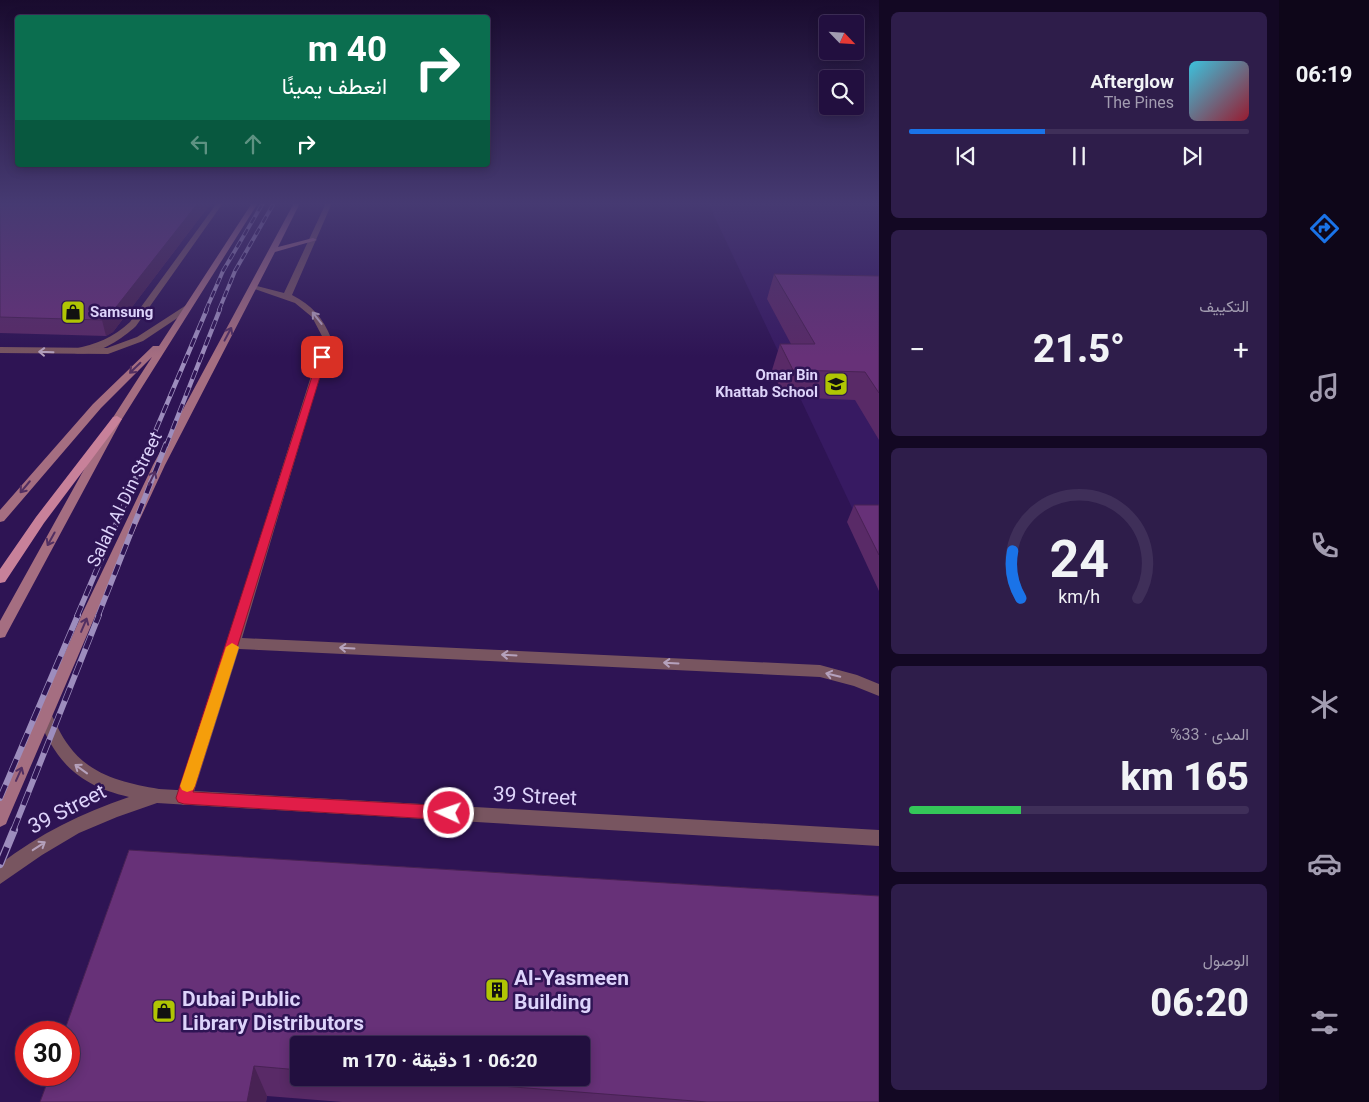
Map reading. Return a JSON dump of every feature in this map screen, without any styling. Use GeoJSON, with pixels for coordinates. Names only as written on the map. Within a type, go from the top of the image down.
{"type":"FeatureCollection","features":[{"type":"Feature","properties":{"kind":"main road"},"geometry":{"type":"LineString","coordinates":[[0,632],[117,419],[222,254]]}},
{"type":"Feature","properties":{"kind":"main road","name":"Salah Al Din Street"},"geometry":{"type":"LineString","coordinates":[[0,819],[89,614],[159,465],[269,254]]}},
{"type":"Feature","properties":{"kind":"main road"},"geometry":{"type":"LineString","coordinates":[[0,518],[97,406],[171,334]]}},
{"type":"Feature","properties":{"kind":"main road"},"geometry":{"type":"LineString","coordinates":[[0,579],[40,520],[117,419]]}},
{"type":"Feature","properties":{"kind":"street"},"geometry":{"type":"LineString","coordinates":[[69,352],[110,342],[124,334],[183,254]]}},
{"type":"Feature","properties":{"kind":"street"},"geometry":{"type":"LineString","coordinates":[[286,296],[305,254]]}},
{"type":"Feature","properties":{"kind":"street"},"geometry":{"type":"LineString","coordinates":[[184,798],[327,338],[321,322],[308,307],[286,296],[252,287]]}},
{"type":"Feature","properties":{"kind":"street"},"geometry":{"type":"LineString","coordinates":[[0,350],[108,351],[125,346],[188,307]]}},
{"type":"Feature","properties":{"kind":"street"},"geometry":{"type":"LineString","coordinates":[[234,642],[820,672],[857,681],[879,690]]}},
{"type":"Feature","properties":{"kind":"street","name":"39 Street"},"geometry":{"type":"LineString","coordinates":[[45,716],[53,740],[70,761],[94,778],[124,790],[159,796],[879,838]]}},
{"type":"Feature","properties":{"kind":"street","name":"39 Street"},"geometry":{"type":"LineString","coordinates":[[0,875],[40,845],[79,824],[119,807],[159,796]]}},
{"type":"Feature","properties":{"kind":"shaded area","name":"Omar Bin Khattab School"},"geometry":{"type":"Polygon","coordinates":[[[732,254],[879,254],[879,565],[732,254]]]}},
{"type":"Feature","properties":{"kind":"building"},"geometry":{"type":"Polygon","coordinates":[[[0,254],[157,254],[109,316],[102,320],[0,317],[0,254]]]}},
{"type":"Feature","properties":{"kind":"building"},"geometry":{"type":"Polygon","coordinates":[[[774,274],[879,276],[879,393],[865,372],[793,370],[780,344],[815,344],[774,274]]]}},
{"type":"Feature","properties":{"kind":"building"},"geometry":{"type":"Polygon","coordinates":[[[854,505],[879,505],[879,555],[854,505]]]}},
{"type":"Feature","properties":{"kind":"building","name":"Al-Yasmeen Building"},"geometry":{"type":"Polygon","coordinates":[[[129,850],[879,896],[879,1102],[707,1102],[501,1086],[590,1086],[590,1036],[290,1036],[290,1069],[254,1066],[247,1102],[40,1102],[46,1086],[80,1086],[80,1021],[68,1021],[129,850]]]}},
{"type":"Feature","properties":{"kind":"railway"},"geometry":{"type":"LineString","coordinates":[[206,310],[223,271],[233,254]]}},
{"type":"Feature","properties":{"kind":"railway"},"geometry":{"type":"LineString","coordinates":[[219,310],[235,271],[245,254]]}},
{"type":"Feature","properties":{"kind":"railway"},"geometry":{"type":"LineString","coordinates":[[149,446],[207,309]]}},
{"type":"Feature","properties":{"kind":"railway"},"geometry":{"type":"LineString","coordinates":[[166,446],[220,309]]}},
{"type":"Feature","properties":{"kind":"railway"},"geometry":{"type":"LineString","coordinates":[[77,616],[150,444]]}},
{"type":"Feature","properties":{"kind":"railway"},"geometry":{"type":"LineString","coordinates":[[98,616],[166,444]]}},
{"type":"Feature","properties":{"kind":"railway"},"geometry":{"type":"LineString","coordinates":[[0,798],[78,615]]}},
{"type":"Feature","properties":{"kind":"railway"},"geometry":{"type":"LineString","coordinates":[[13,831],[99,615]]}},
{"type":"Feature","properties":{"kind":"railway"},"geometry":{"type":"LineString","coordinates":[[0,864],[14,830]]}},
{"type":"Feature","properties":{"kind":"slow traffic"},"geometry":{"type":"LineString","coordinates":[[187,786],[232,647]]}},
{"type":"Feature","properties":{"kind":"place","name":"Samsung"},"geometry":{"type":"Point","coordinates":[73,312]}},
{"type":"Feature","properties":{"kind":"place","name":"Omar Bin Khattab School"},"geometry":{"type":"Point","coordinates":[836,384]}},
{"type":"Feature","properties":{"kind":"place","name":"Al-Yasmeen Building"},"geometry":{"type":"Point","coordinates":[497,990]}},
{"type":"Feature","properties":{"kind":"place","name":"Dubai Public Library Distributors"},"geometry":{"type":"Point","coordinates":[164,1011]}},
{"type":"Feature","properties":{"kind":"route"},"geometry":{"type":"LineString","coordinates":[[322,357],[184,798],[449,813]]}}]}
